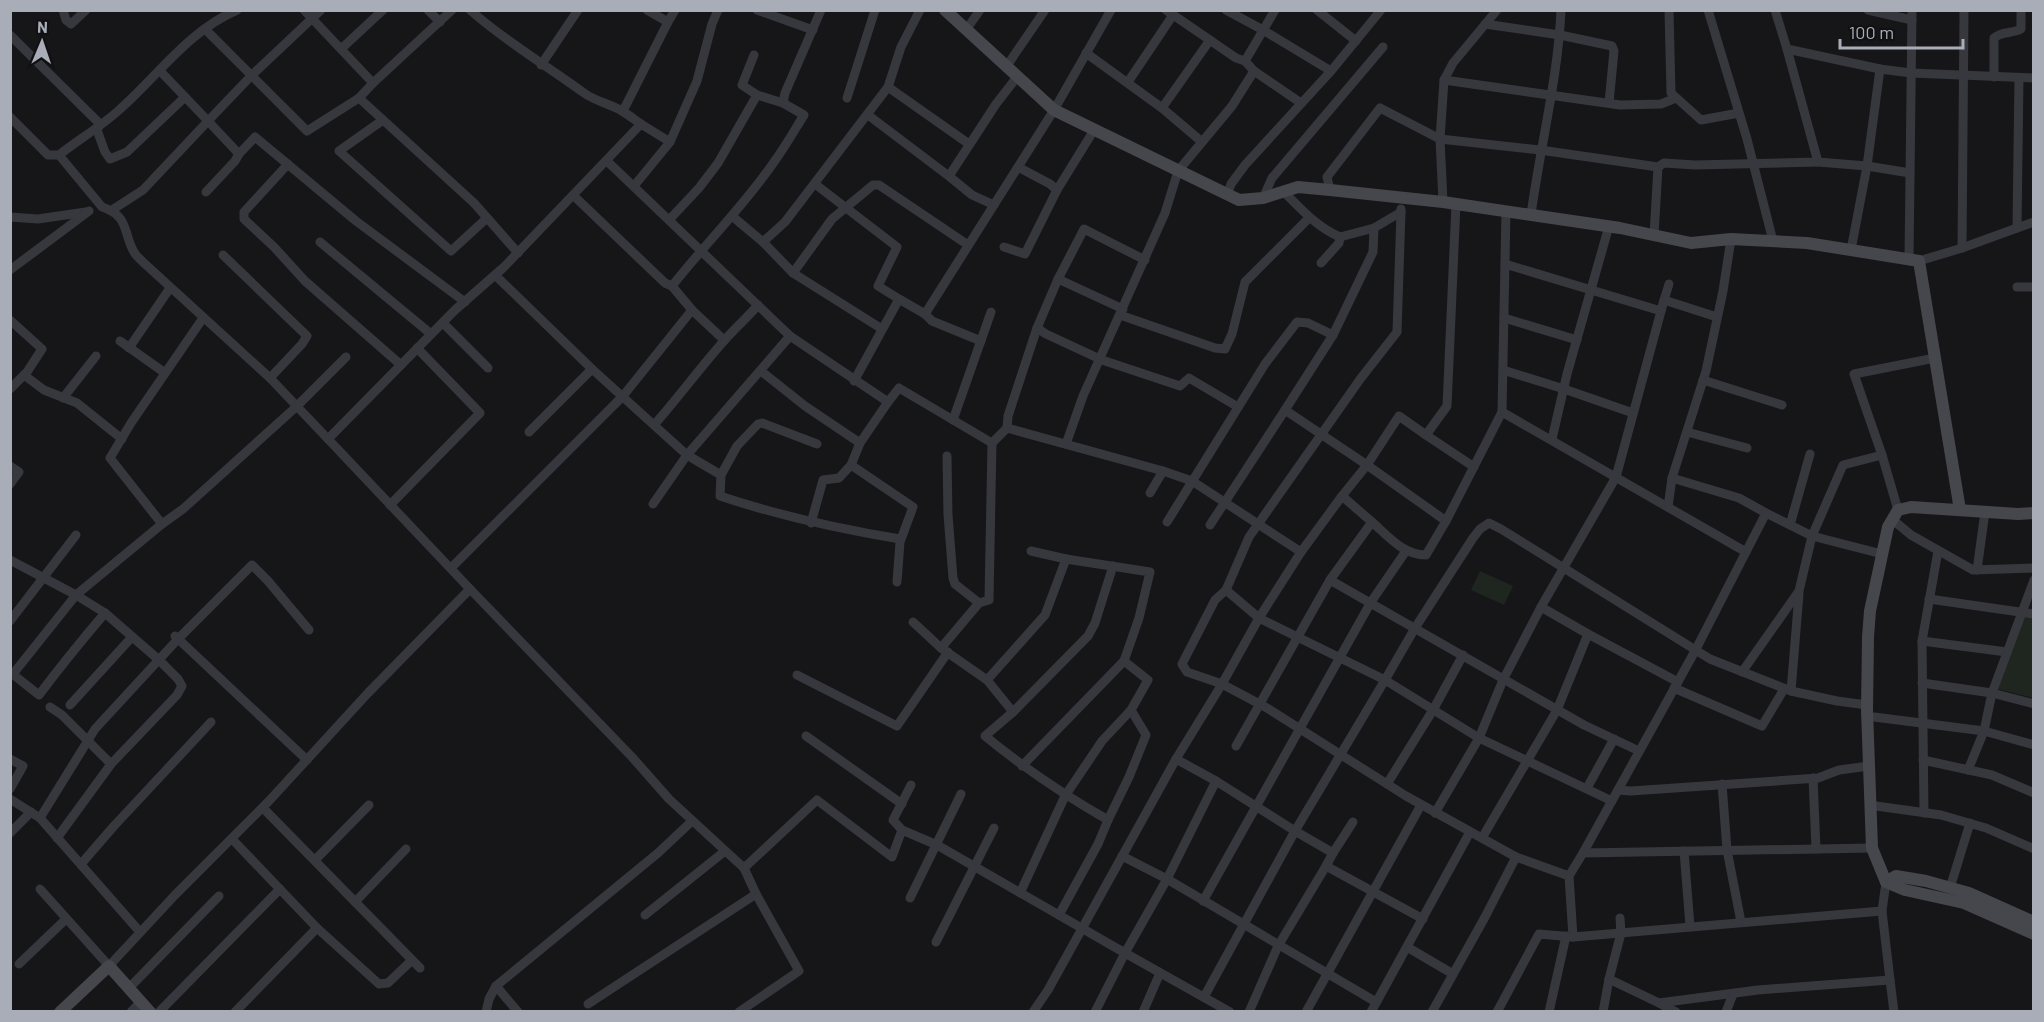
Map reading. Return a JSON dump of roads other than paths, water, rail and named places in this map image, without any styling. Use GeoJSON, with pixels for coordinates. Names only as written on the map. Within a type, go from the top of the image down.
{"type":"FeatureCollection","features":[{"type":"Feature","properties":{"kind":"street"},"geometry":{"type":"LineString","coordinates":[[63,10],[66,20],[71,24],[86,10]]}},
{"type":"Feature","properties":{"kind":"street"},"geometry":{"type":"LineString","coordinates":[[10,117],[48,155],[59,155],[118,111],[169,59],[205,29],[237,10]]}},
{"type":"Feature","properties":{"kind":"street"},"geometry":{"type":"LineString","coordinates":[[304,10],[373,83]]}},
{"type":"Feature","properties":{"kind":"street"},"geometry":{"type":"LineString","coordinates":[[112,210],[143,190],[251,76],[321,10]]}},
{"type":"Feature","properties":{"kind":"street"},"geometry":{"type":"LineString","coordinates":[[341,49],[383,10]]}},
{"type":"Feature","properties":{"kind":"street"},"geometry":{"type":"LineString","coordinates":[[428,10],[440,22]]}},
{"type":"Feature","properties":{"kind":"street"},"geometry":{"type":"LineString","coordinates":[[205,29],[307,130],[359,98],[452,10]]}},
{"type":"Feature","properties":{"kind":"street"},"geometry":{"type":"LineString","coordinates":[[470,10],[492,30],[541,65],[584,93],[623,111],[670,142]]}},
{"type":"Feature","properties":{"kind":"street"},"geometry":{"type":"LineString","coordinates":[[541,65],[578,10]]}},
{"type":"Feature","properties":{"kind":"street"},"geometry":{"type":"LineString","coordinates":[[647,10],[668,22]]}},
{"type":"Feature","properties":{"kind":"street"},"geometry":{"type":"LineString","coordinates":[[623,111],[675,10]]}},
{"type":"Feature","properties":{"kind":"street"},"geometry":{"type":"LineString","coordinates":[[634,186],[670,142],[697,81],[718,10]]}},
{"type":"Feature","properties":{"kind":"street"},"geometry":{"type":"LineString","coordinates":[[757,10],[813,30]]}},
{"type":"Feature","properties":{"kind":"street"},"geometry":{"type":"LineString","coordinates":[[783,103],[785,93],[821,10]]}},
{"type":"Feature","properties":{"kind":"street"},"geometry":{"type":"LineString","coordinates":[[847,98],[874,10]]}},
{"type":"Feature","properties":{"kind":"street"},"geometry":{"type":"LineString","coordinates":[[763,242],[785,222],[888,87],[901,47],[921,10]]}},
{"type":"Feature","properties":{"kind":"street"},"geometry":{"type":"LineString","coordinates":[[945,10],[1054,110],[1239,200],[1263,198],[1298,188],[1330,190],[1443,202],[1609,226],[1691,243],[1731,239],[1807,243],[1914,260],[1962,248],[2034,222]]}},
{"type":"Feature","properties":{"kind":"street"},"geometry":{"type":"LineString","coordinates":[[966,30],[980,10]]}},
{"type":"Feature","properties":{"kind":"street"},"geometry":{"type":"LineString","coordinates":[[1006,67],[1044,10]]}},
{"type":"Feature","properties":{"kind":"street"},"geometry":{"type":"LineString","coordinates":[[925,314],[1054,110],[1111,10]]}},
{"type":"Feature","properties":{"kind":"street"},"geometry":{"type":"LineString","coordinates":[[1226,10],[1331,71]]}},
{"type":"Feature","properties":{"kind":"street"},"geometry":{"type":"LineString","coordinates":[[1245,61],[1275,10]]}},
{"type":"Feature","properties":{"kind":"street"},"geometry":{"type":"LineString","coordinates":[[1317,10],[1356,41]]}},
{"type":"Feature","properties":{"kind":"street"},"geometry":{"type":"LineString","coordinates":[[1227,195],[1231,184],[1245,165],[1331,71],[1381,10]]}},
{"type":"Feature","properties":{"kind":"street"},"geometry":{"type":"LineString","coordinates":[[1443,202],[1440,139],[1444,80],[1453,63],[1497,10]]}},
{"type":"Feature","properties":{"kind":"street"},"geometry":{"type":"LineString","coordinates":[[1531,215],[1560,35],[1561,10]]}},
{"type":"Feature","properties":{"kind":"street"},"geometry":{"type":"LineString","coordinates":[[1670,10],[1671,93],[1701,120],[1739,113]]}},
{"type":"Feature","properties":{"kind":"street"},"geometry":{"type":"LineString","coordinates":[[1708,10],[1754,165],[1773,241]]}},
{"type":"Feature","properties":{"kind":"street"},"geometry":{"type":"LineString","coordinates":[[1775,10],[1818,162]]}},
{"type":"Feature","properties":{"kind":"street"},"geometry":{"type":"LineString","coordinates":[[1868,10],[1912,15],[1910,173],[1914,260],[1935,358],[1960,510]]}},
{"type":"Feature","properties":{"kind":"street"},"geometry":{"type":"LineString","coordinates":[[1962,248],[1964,10]]}},
{"type":"Feature","properties":{"kind":"street"},"geometry":{"type":"LineString","coordinates":[[1994,77],[1994,38],[1999,33],[2015,32],[2021,29],[2021,10]]}},
{"type":"Feature","properties":{"kind":"street"},"geometry":{"type":"LineString","coordinates":[[1128,82],[1169,13],[1236,58],[1245,61],[1254,72],[1301,103]]}},
{"type":"Feature","properties":{"kind":"street"},"geometry":{"type":"LineString","coordinates":[[1485,24],[1560,35],[1612,46],[1614,51],[1609,103]]}},
{"type":"Feature","properties":{"kind":"street"},"geometry":{"type":"LineString","coordinates":[[10,35],[100,124]]}},
{"type":"Feature","properties":{"kind":"street"},"geometry":{"type":"LineString","coordinates":[[1162,108],[1210,40]]}},
{"type":"Feature","properties":{"kind":"street"},"geometry":{"type":"LineString","coordinates":[[1263,198],[1272,178],[1383,47]]}},
{"type":"Feature","properties":{"kind":"street"},"geometry":{"type":"LineString","coordinates":[[1787,49],[1911,74],[2034,78]]}},
{"type":"Feature","properties":{"kind":"street"},"geometry":{"type":"LineString","coordinates":[[1086,53],[1162,108],[1202,142]]}},
{"type":"Feature","properties":{"kind":"street"},"geometry":{"type":"LineString","coordinates":[[672,286],[774,163],[804,115],[783,103],[757,95],[742,85],[754,55]]}},
{"type":"Feature","properties":{"kind":"street"},"geometry":{"type":"LineString","coordinates":[[1851,250],[1867,166],[1880,69]]}},
{"type":"Feature","properties":{"kind":"street"},"geometry":{"type":"LineString","coordinates":[[1066,444],[1083,396],[1165,213],[1178,171],[1232,106],[1254,72]]}},
{"type":"Feature","properties":{"kind":"street"},"geometry":{"type":"LineString","coordinates":[[163,74],[239,154]]}},
{"type":"Feature","properties":{"kind":"street"},"geometry":{"type":"LineString","coordinates":[[950,177],[969,144],[1017,77]]}},
{"type":"Feature","properties":{"kind":"street"},"geometry":{"type":"LineString","coordinates":[[2017,228],[2019,78]]}},
{"type":"Feature","properties":{"kind":"street"},"geometry":{"type":"LineString","coordinates":[[1444,80],[1620,105],[1661,104],[1676,98]]}},
{"type":"Feature","properties":{"kind":"street"},"geometry":{"type":"LineString","coordinates":[[888,87],[969,144]]}},
{"type":"Feature","properties":{"kind":"street"},"geometry":{"type":"LineString","coordinates":[[669,220],[699,188],[718,163],[757,95]]}},
{"type":"Feature","properties":{"kind":"street"},"geometry":{"type":"LineString","coordinates":[[100,124],[97,130],[110,159],[127,152],[185,97]]}},
{"type":"Feature","properties":{"kind":"street"},"geometry":{"type":"LineString","coordinates":[[359,98],[474,203],[518,253]]}},
{"type":"Feature","properties":{"kind":"street"},"geometry":{"type":"LineString","coordinates":[[1330,190],[1327,177],[1380,108],[1440,139],[1540,150],[1658,167],[1664,163],[1754,165],[1818,162],[1867,166],[1910,173]]}},
{"type":"Feature","properties":{"kind":"street"},"geometry":{"type":"LineString","coordinates":[[868,116],[972,195],[994,206]]}},
{"type":"Feature","properties":{"kind":"street"},"geometry":{"type":"LineString","coordinates":[[383,120],[339,151],[451,251],[487,218]]}},
{"type":"Feature","properties":{"kind":"street"},"geometry":{"type":"LineString","coordinates":[[328,439],[431,334],[518,253],[641,124]]}},
{"type":"Feature","properties":{"kind":"street"},"geometry":{"type":"LineString","coordinates":[[1004,247],[1025,254],[1058,190],[1094,130]]}},
{"type":"Feature","properties":{"kind":"street"},"geometry":{"type":"LineString","coordinates":[[206,192],[255,136],[356,221],[465,302]]}},
{"type":"Feature","properties":{"kind":"street"},"geometry":{"type":"LineString","coordinates":[[59,155],[102,207],[112,210],[127,228],[134,252],[170,288],[270,378],[470,590],[632,757],[669,799],[744,868],[799,970],[740,1011]]}},
{"type":"Feature","properties":{"kind":"street"},"geometry":{"type":"LineString","coordinates":[[607,161],[790,336],[888,402]]}},
{"type":"Feature","properties":{"kind":"street"},"geometry":{"type":"LineString","coordinates":[[288,164],[244,212],[244,219],[305,280],[401,365]]}},
{"type":"Feature","properties":{"kind":"street"},"geometry":{"type":"LineString","coordinates":[[1018,167],[1058,190]]}},
{"type":"Feature","properties":{"kind":"street"},"geometry":{"type":"LineString","coordinates":[[1654,235],[1658,167]]}},
{"type":"Feature","properties":{"kind":"street"},"geometry":{"type":"LineString","coordinates":[[815,184],[897,247],[878,285],[925,314],[932,321],[981,341]]}},
{"type":"Feature","properties":{"kind":"street"},"geometry":{"type":"LineString","coordinates":[[793,273],[832,219],[873,185],[879,185],[968,245]]}},
{"type":"Feature","properties":{"kind":"street"},"geometry":{"type":"LineString","coordinates":[[1284,192],[1309,218],[1340,237],[1374,228],[1401,212]]}},
{"type":"Feature","properties":{"kind":"street"},"geometry":{"type":"LineString","coordinates":[[574,196],[665,283],[672,286],[692,310],[724,340]]}},
{"type":"Feature","properties":{"kind":"street"},"geometry":{"type":"LineString","coordinates":[[1401,198],[1397,332],[1361,378],[1249,537],[1226,590],[1215,600],[1182,664],[1187,672],[1222,684],[1260,704],[1421,805],[1470,832],[1516,857],[1569,876]]}},
{"type":"Feature","properties":{"kind":"street"},"geometry":{"type":"LineString","coordinates":[[1426,435],[1447,406],[1456,204]]}},
{"type":"Feature","properties":{"kind":"street"},"geometry":{"type":"LineString","coordinates":[[10,218],[38,219],[102,207]]}},
{"type":"Feature","properties":{"kind":"street"},"geometry":{"type":"LineString","coordinates":[[13,265],[89,211]]}},
{"type":"Feature","properties":{"kind":"street"},"geometry":{"type":"LineString","coordinates":[[1342,496],[1406,551],[1426,555],[1502,412],[1506,212]]}},
{"type":"Feature","properties":{"kind":"street"},"geometry":{"type":"LineString","coordinates":[[732,216],[763,242],[793,273],[882,329]]}},
{"type":"Feature","properties":{"kind":"street"},"geometry":{"type":"LineString","coordinates":[[1058,279],[1121,312],[1215,348],[1224,349],[1232,334],[1245,282],[1309,218]]}},
{"type":"Feature","properties":{"kind":"street"},"geometry":{"type":"LineString","coordinates":[[1552,439],[1576,340],[1609,226]]}},
{"type":"Feature","properties":{"kind":"street"},"geometry":{"type":"LineString","coordinates":[[1210,525],[1333,335],[1373,252],[1374,228]]}},
{"type":"Feature","properties":{"kind":"street"},"geometry":{"type":"LineString","coordinates":[[797,675],[897,726],[944,650],[979,603],[989,600],[993,443],[1007,428],[1008,416],[1037,328],[1058,279],[1084,229],[1145,260]]}},
{"type":"Feature","properties":{"kind":"street"},"geometry":{"type":"LineString","coordinates":[[1322,263],[1339,243],[1340,237]]}},
{"type":"Feature","properties":{"kind":"street"},"geometry":{"type":"LineString","coordinates":[[1668,507],[1672,478],[1703,380],[1731,239]]}},
{"type":"Feature","properties":{"kind":"street"},"geometry":{"type":"LineString","coordinates":[[320,242],[431,334]]}},
{"type":"Feature","properties":{"kind":"street"},"geometry":{"type":"LineString","coordinates":[[223,255],[307,336],[270,378]]}},
{"type":"Feature","properties":{"kind":"street"},"geometry":{"type":"LineString","coordinates":[[1505,264],[1661,311]]}},
{"type":"Feature","properties":{"kind":"street"},"geometry":{"type":"LineString","coordinates":[[495,275],[592,369],[654,425],[687,454],[721,475]]}},
{"type":"Feature","properties":{"kind":"street"},"geometry":{"type":"LineString","coordinates":[[1436,813],[1479,738],[1503,680],[1541,607],[1616,477],[1669,284]]}},
{"type":"Feature","properties":{"kind":"street"},"geometry":{"type":"LineString","coordinates":[[2017,288],[2034,286]]}},
{"type":"Feature","properties":{"kind":"street"},"geometry":{"type":"LineString","coordinates":[[129,348],[170,288]]}},
{"type":"Feature","properties":{"kind":"street"},"geometry":{"type":"LineString","coordinates":[[854,381],[899,298]]}},
{"type":"Feature","properties":{"kind":"street"},"geometry":{"type":"LineString","coordinates":[[1664,300],[1717,317]]}},
{"type":"Feature","properties":{"kind":"street"},"geometry":{"type":"LineString","coordinates":[[654,425],[724,340],[758,305]]}},
{"type":"Feature","properties":{"kind":"street"},"geometry":{"type":"LineString","coordinates":[[451,568],[622,396],[692,310]]}},
{"type":"Feature","properties":{"kind":"street"},"geometry":{"type":"LineString","coordinates":[[952,420],[991,312]]}},
{"type":"Feature","properties":{"kind":"street"},"geometry":{"type":"LineString","coordinates":[[162,524],[110,458],[203,318]]}},
{"type":"Feature","properties":{"kind":"street"},"geometry":{"type":"LineString","coordinates":[[1504,318],[1576,340]]}},
{"type":"Feature","properties":{"kind":"street"},"geometry":{"type":"LineString","coordinates":[[10,320],[42,349],[24,375],[10,389]]}},
{"type":"Feature","properties":{"kind":"street"},"geometry":{"type":"LineString","coordinates":[[1167,522],[1265,364],[1297,322],[1308,323],[1333,335]]}},
{"type":"Feature","properties":{"kind":"street"},"geometry":{"type":"LineString","coordinates":[[443,323],[488,368]]}},
{"type":"Feature","properties":{"kind":"street"},"geometry":{"type":"LineString","coordinates":[[1037,328],[1100,359],[1180,386],[1189,378],[1238,407]]}},
{"type":"Feature","properties":{"kind":"street"},"geometry":{"type":"LineString","coordinates":[[653,504],[687,454],[790,336]]}},
{"type":"Feature","properties":{"kind":"street"},"geometry":{"type":"LineString","coordinates":[[120,341],[165,373]]}},
{"type":"Feature","properties":{"kind":"street"},"geometry":{"type":"LineString","coordinates":[[390,505],[480,413],[417,348]]}},
{"type":"Feature","properties":{"kind":"street"},"geometry":{"type":"LineString","coordinates":[[63,398],[96,356]]}},
{"type":"Feature","properties":{"kind":"street"},"geometry":{"type":"LineString","coordinates":[[105,614],[39,695],[12,673],[76,595],[162,524],[183,510],[296,407],[346,357]]}},
{"type":"Feature","properties":{"kind":"street"},"geometry":{"type":"LineString","coordinates":[[1873,851],[1877,841],[1875,639],[1877,616],[1895,532],[1896,515],[1882,455],[1854,374],[1935,358]]}},
{"type":"Feature","properties":{"kind":"street"},"geometry":{"type":"LineString","coordinates":[[529,432],[592,369]]}},
{"type":"Feature","properties":{"kind":"street"},"geometry":{"type":"LineString","coordinates":[[1503,370],[1633,413]]}},
{"type":"Feature","properties":{"kind":"street"},"geometry":{"type":"LineString","coordinates":[[761,371],[806,406],[860,443]]}},
{"type":"Feature","properties":{"kind":"street"},"geometry":{"type":"LineString","coordinates":[[24,375],[44,390],[77,403],[122,439]]}},
{"type":"Feature","properties":{"kind":"street"},"geometry":{"type":"LineString","coordinates":[[1703,380],[1782,405]]}},
{"type":"Feature","properties":{"kind":"street"},"geometry":{"type":"LineString","coordinates":[[811,523],[823,480],[838,478],[851,465],[860,443],[899,388],[993,443]]}},
{"type":"Feature","properties":{"kind":"street"},"geometry":{"type":"LineString","coordinates":[[1285,410],[1446,521]]}},
{"type":"Feature","properties":{"kind":"street"},"geometry":{"type":"LineString","coordinates":[[1502,412],[1746,552]]}},
{"type":"Feature","properties":{"kind":"street"},"geometry":{"type":"LineString","coordinates":[[1033,1011],[1048,990],[1176,759],[1259,618],[1300,552],[1367,465],[1400,416],[1474,467]]}},
{"type":"Feature","properties":{"kind":"street"},"geometry":{"type":"LineString","coordinates":[[817,444],[762,423],[758,424],[737,446],[721,475],[720,496],[811,523],[900,539]]}},
{"type":"Feature","properties":{"kind":"street"},"geometry":{"type":"LineString","coordinates":[[1007,428],[1192,481],[1226,501],[1300,552]]}},
{"type":"Feature","properties":{"kind":"street"},"geometry":{"type":"LineString","coordinates":[[1687,432],[1747,448]]}},
{"type":"Feature","properties":{"kind":"street"},"geometry":{"type":"LineString","coordinates":[[1790,525],[1810,454]]}},
{"type":"Feature","properties":{"kind":"street"},"geometry":{"type":"LineString","coordinates":[[1541,607],[1676,685],[1762,726],[1787,690],[1799,591],[1812,536],[1843,465],[1882,455]]}},
{"type":"Feature","properties":{"kind":"street"},"geometry":{"type":"LineString","coordinates":[[947,456],[948,514],[953,578],[956,584],[979,603]]}},
{"type":"Feature","properties":{"kind":"street"},"geometry":{"type":"LineString","coordinates":[[851,465],[913,507],[900,539],[897,582]]}},
{"type":"Feature","properties":{"kind":"street"},"geometry":{"type":"LineString","coordinates":[[10,466],[19,472],[10,484]]}},
{"type":"Feature","properties":{"kind":"street"},"geometry":{"type":"LineString","coordinates":[[1150,493],[1163,471]]}},
{"type":"Feature","properties":{"kind":"street"},"geometry":{"type":"LineString","coordinates":[[1672,478],[1739,498],[1812,536],[1882,554]]}},
{"type":"Feature","properties":{"kind":"street"},"geometry":{"type":"LineString","coordinates":[[1894,1011],[1882,911],[1886,882],[1873,851],[1867,705],[1870,611],[1888,527],[1896,515],[1911,507],[2034,513]]}},
{"type":"Feature","properties":{"kind":"street"},"geometry":{"type":"LineString","coordinates":[[1977,570],[1985,512]]}},
{"type":"Feature","properties":{"kind":"street"},"geometry":{"type":"LineString","coordinates":[[1549,1011],[1570,937],[1569,876],[1695,651],[1766,513]]}},
{"type":"Feature","properties":{"kind":"street"},"geometry":{"type":"LineString","coordinates":[[1896,515],[1911,535],[1973,570],[2034,568]]}},
{"type":"Feature","properties":{"kind":"street"},"geometry":{"type":"LineString","coordinates":[[1236,746],[1330,580],[1372,522]]}},
{"type":"Feature","properties":{"kind":"street"},"geometry":{"type":"LineString","coordinates":[[1204,997],[1295,831],[1415,628],[1473,538],[1490,524],[1695,651],[1787,690],[1867,705]]}},
{"type":"Feature","properties":{"kind":"street"},"geometry":{"type":"LineString","coordinates":[[10,621],[76,535]]}},
{"type":"Feature","properties":{"kind":"street"},"geometry":{"type":"LineString","coordinates":[[1022,766],[1125,661],[1150,572],[1031,551]]}},
{"type":"Feature","properties":{"kind":"street"},"geometry":{"type":"LineString","coordinates":[[1203,901],[1371,602],[1406,551]]}},
{"type":"Feature","properties":{"kind":"street"},"geometry":{"type":"LineString","coordinates":[[1924,813],[1922,641],[1938,551]]}},
{"type":"Feature","properties":{"kind":"street"},"geometry":{"type":"LineString","coordinates":[[987,680],[1045,615],[1066,559]]}},
{"type":"Feature","properties":{"kind":"street"},"geometry":{"type":"LineString","coordinates":[[10,560],[76,595],[105,614],[159,660],[182,686],[111,764],[57,838]]}},
{"type":"Feature","properties":{"kind":"street"},"geometry":{"type":"LineString","coordinates":[[40,818],[95,729],[177,638],[252,565],[268,580],[309,630]]}},
{"type":"Feature","properties":{"kind":"street"},"geometry":{"type":"LineString","coordinates":[[1108,820],[1065,796],[985,736],[1013,712],[1088,636],[1095,622],[1113,566]]}},
{"type":"Feature","properties":{"kind":"street"},"geometry":{"type":"LineString","coordinates":[[1330,580],[1557,710],[1639,751]]}},
{"type":"Feature","properties":{"kind":"street"},"geometry":{"type":"LineString","coordinates":[[1968,770],[1984,732],[1992,693],[2034,580]]}},
{"type":"Feature","properties":{"kind":"street"},"geometry":{"type":"LineString","coordinates":[[60,1011],[109,966],[263,808],[368,693],[470,590]]}},
{"type":"Feature","properties":{"kind":"street"},"geometry":{"type":"LineString","coordinates":[[1226,590],[1259,618],[1298,635],[1385,680],[1479,738],[1612,801]]}},
{"type":"Feature","properties":{"kind":"street"},"geometry":{"type":"LineString","coordinates":[[1742,672],[1799,591]]}},
{"type":"Feature","properties":{"kind":"street"},"geometry":{"type":"LineString","coordinates":[[1929,599],[2034,614]]}},
{"type":"Feature","properties":{"kind":"street"},"geometry":{"type":"LineString","coordinates":[[913,622],[944,650],[987,680],[1013,712]]}},
{"type":"Feature","properties":{"kind":"street"},"geometry":{"type":"LineString","coordinates":[[1482,838],[1529,762],[1557,710],[1588,634]]}},
{"type":"Feature","properties":{"kind":"street"},"geometry":{"type":"LineString","coordinates":[[70,705],[132,637]]}},
{"type":"Feature","properties":{"kind":"street"},"geometry":{"type":"LineString","coordinates":[[177,638],[307,760]]}},
{"type":"Feature","properties":{"kind":"street"},"geometry":{"type":"LineString","coordinates":[[1922,641],[2007,652]]}},
{"type":"Feature","properties":{"kind":"street"},"geometry":{"type":"LineString","coordinates":[[1388,784],[1463,655]]}},
{"type":"Feature","properties":{"kind":"street"},"geometry":{"type":"LineString","coordinates":[[1020,892],[1065,796],[1102,741],[1131,710],[1148,680],[1125,661]]}},
{"type":"Feature","properties":{"kind":"street"},"geometry":{"type":"LineString","coordinates":[[1922,683],[1992,693],[2034,704]]}},
{"type":"Feature","properties":{"kind":"street"},"geometry":{"type":"LineString","coordinates":[[50,707],[62,715],[111,764]]}},
{"type":"Feature","properties":{"kind":"street"},"geometry":{"type":"LineString","coordinates":[[1059,915],[1098,844],[1146,735],[1131,710]]}},
{"type":"Feature","properties":{"kind":"street"},"geometry":{"type":"LineString","coordinates":[[1874,717],[1984,732],[2034,745]]}},
{"type":"Feature","properties":{"kind":"street"},"geometry":{"type":"LineString","coordinates":[[81,864],[211,722]]}},
{"type":"Feature","properties":{"kind":"street"},"geometry":{"type":"LineString","coordinates":[[806,736],[902,804]]}},
{"type":"Feature","properties":{"kind":"street"},"geometry":{"type":"LineString","coordinates":[[1587,788],[1614,739]]}},
{"type":"Feature","properties":{"kind":"street"},"geometry":{"type":"LineString","coordinates":[[10,759],[23,766],[10,789]]}},
{"type":"Feature","properties":{"kind":"street"},"geometry":{"type":"LineString","coordinates":[[1176,759],[1333,853]]}},
{"type":"Feature","properties":{"kind":"street"},"geometry":{"type":"LineString","coordinates":[[1923,760],[1992,776],[2034,793]]}},
{"type":"Feature","properties":{"kind":"street"},"geometry":{"type":"LineString","coordinates":[[1618,789],[1631,791],[1813,778],[1839,770],[1869,766]]}},
{"type":"Feature","properties":{"kind":"street"},"geometry":{"type":"LineString","coordinates":[[1813,778],[1816,849]]}},
{"type":"Feature","properties":{"kind":"street"},"geometry":{"type":"LineString","coordinates":[[1095,1011],[1167,879],[1216,781]]}},
{"type":"Feature","properties":{"kind":"street"},"geometry":{"type":"LineString","coordinates":[[1722,784],[1727,850],[1741,922]]}},
{"type":"Feature","properties":{"kind":"street"},"geometry":{"type":"LineString","coordinates":[[911,785],[893,820],[902,830],[937,845],[1230,1011]]}},
{"type":"Feature","properties":{"kind":"street"},"geometry":{"type":"LineString","coordinates":[[910,898],[961,794]]}},
{"type":"Feature","properties":{"kind":"street"},"geometry":{"type":"LineString","coordinates":[[10,799],[40,818],[141,932]]}},
{"type":"Feature","properties":{"kind":"street"},"geometry":{"type":"LineString","coordinates":[[744,868],[817,800],[892,857],[902,830]]}},
{"type":"Feature","properties":{"kind":"street"},"geometry":{"type":"LineString","coordinates":[[315,860],[369,805]]}},
{"type":"Feature","properties":{"kind":"street"},"geometry":{"type":"LineString","coordinates":[[1306,1011],[1421,805]]}},
{"type":"Feature","properties":{"kind":"street"},"geometry":{"type":"LineString","coordinates":[[1876,806],[1924,813],[1986,828],[2034,849]]}},
{"type":"Feature","properties":{"kind":"street"},"geometry":{"type":"LineString","coordinates":[[263,808],[420,968]]}},
{"type":"Feature","properties":{"kind":"street"},"geometry":{"type":"LineString","coordinates":[[10,833],[31,812]]}},
{"type":"Feature","properties":{"kind":"street"},"geometry":{"type":"LineString","coordinates":[[486,1011],[496,986],[640,868],[692,821]]}},
{"type":"Feature","properties":{"kind":"street"},"geometry":{"type":"LineString","coordinates":[[1249,1011],[1278,946],[1353,822]]}},
{"type":"Feature","properties":{"kind":"street"},"geometry":{"type":"LineString","coordinates":[[1950,888],[1970,824]]}},
{"type":"Feature","properties":{"kind":"street"},"geometry":{"type":"LineString","coordinates":[[936,942],[994,828]]}},
{"type":"Feature","properties":{"kind":"street"},"geometry":{"type":"LineString","coordinates":[[1371,1011],[1470,832]]}},
{"type":"Feature","properties":{"kind":"street"},"geometry":{"type":"LineString","coordinates":[[231,839],[317,928],[379,984],[388,983],[412,960]]}},
{"type":"Feature","properties":{"kind":"street"},"geometry":{"type":"LineString","coordinates":[[355,902],[406,849]]}},
{"type":"Feature","properties":{"kind":"street"},"geometry":{"type":"LineString","coordinates":[[1583,853],[1816,849],[1873,851]]}},
{"type":"Feature","properties":{"kind":"street"},"geometry":{"type":"LineString","coordinates":[[645,915],[725,851]]}},
{"type":"Feature","properties":{"kind":"street"},"geometry":{"type":"LineString","coordinates":[[1684,851],[1690,926]]}},
{"type":"Feature","properties":{"kind":"street"},"geometry":{"type":"LineString","coordinates":[[1122,856],[1167,879],[1376,1002]]}},
{"type":"Feature","properties":{"kind":"street"},"geometry":{"type":"LineString","coordinates":[[1432,1011],[1516,857]]}},
{"type":"Feature","properties":{"kind":"street"},"geometry":{"type":"LineString","coordinates":[[1326,866],[1423,919]]}},
{"type":"Feature","properties":{"kind":"street"},"geometry":{"type":"LineString","coordinates":[[1886,882],[1896,876],[1926,880],[1968,893],[2034,922]]}},
{"type":"Feature","properties":{"kind":"street"},"geometry":{"type":"LineString","coordinates":[[1886,882],[1905,890],[1964,903],[2034,934]]}},
{"type":"Feature","properties":{"kind":"street"},"geometry":{"type":"LineString","coordinates":[[40,889],[150,1011]]}},
{"type":"Feature","properties":{"kind":"street"},"geometry":{"type":"LineString","coordinates":[[159,1011],[280,889]]}},
{"type":"Feature","properties":{"kind":"street"},"geometry":{"type":"LineString","coordinates":[[588,1004],[756,894]]}},
{"type":"Feature","properties":{"kind":"street"},"geometry":{"type":"LineString","coordinates":[[130,987],[219,896]]}},
{"type":"Feature","properties":{"kind":"street"},"geometry":{"type":"LineString","coordinates":[[1497,1011],[1539,934],[1570,937],[1882,911]]}},
{"type":"Feature","properties":{"kind":"street"},"geometry":{"type":"LineString","coordinates":[[1603,1011],[1621,933],[1620,918]]}},
{"type":"Feature","properties":{"kind":"street"},"geometry":{"type":"LineString","coordinates":[[20,964],[66,919]]}},
{"type":"Feature","properties":{"kind":"street"},"geometry":{"type":"LineString","coordinates":[[235,1011],[317,928]]}},
{"type":"Feature","properties":{"kind":"street"},"geometry":{"type":"LineString","coordinates":[[1407,947],[1453,974]]}},
{"type":"Feature","properties":{"kind":"street"},"geometry":{"type":"LineString","coordinates":[[1143,1011],[1160,973]]}},
{"type":"Feature","properties":{"kind":"street"},"geometry":{"type":"LineString","coordinates":[[1609,979],[1676,1011]]}},
{"type":"Feature","properties":{"kind":"street"},"geometry":{"type":"LineString","coordinates":[[1659,1003],[1890,980]]}},
{"type":"Feature","properties":{"kind":"street"},"geometry":{"type":"LineString","coordinates":[[496,986],[518,1011]]}},
{"type":"Feature","properties":{"kind":"street"},"geometry":{"type":"LineString","coordinates":[[1726,1011],[1733,994]]}},
{"type":"Feature","properties":{"kind":"street"},"geometry":{"type":"LineString","coordinates":[[131,1011],[141,1001]]}}]}
